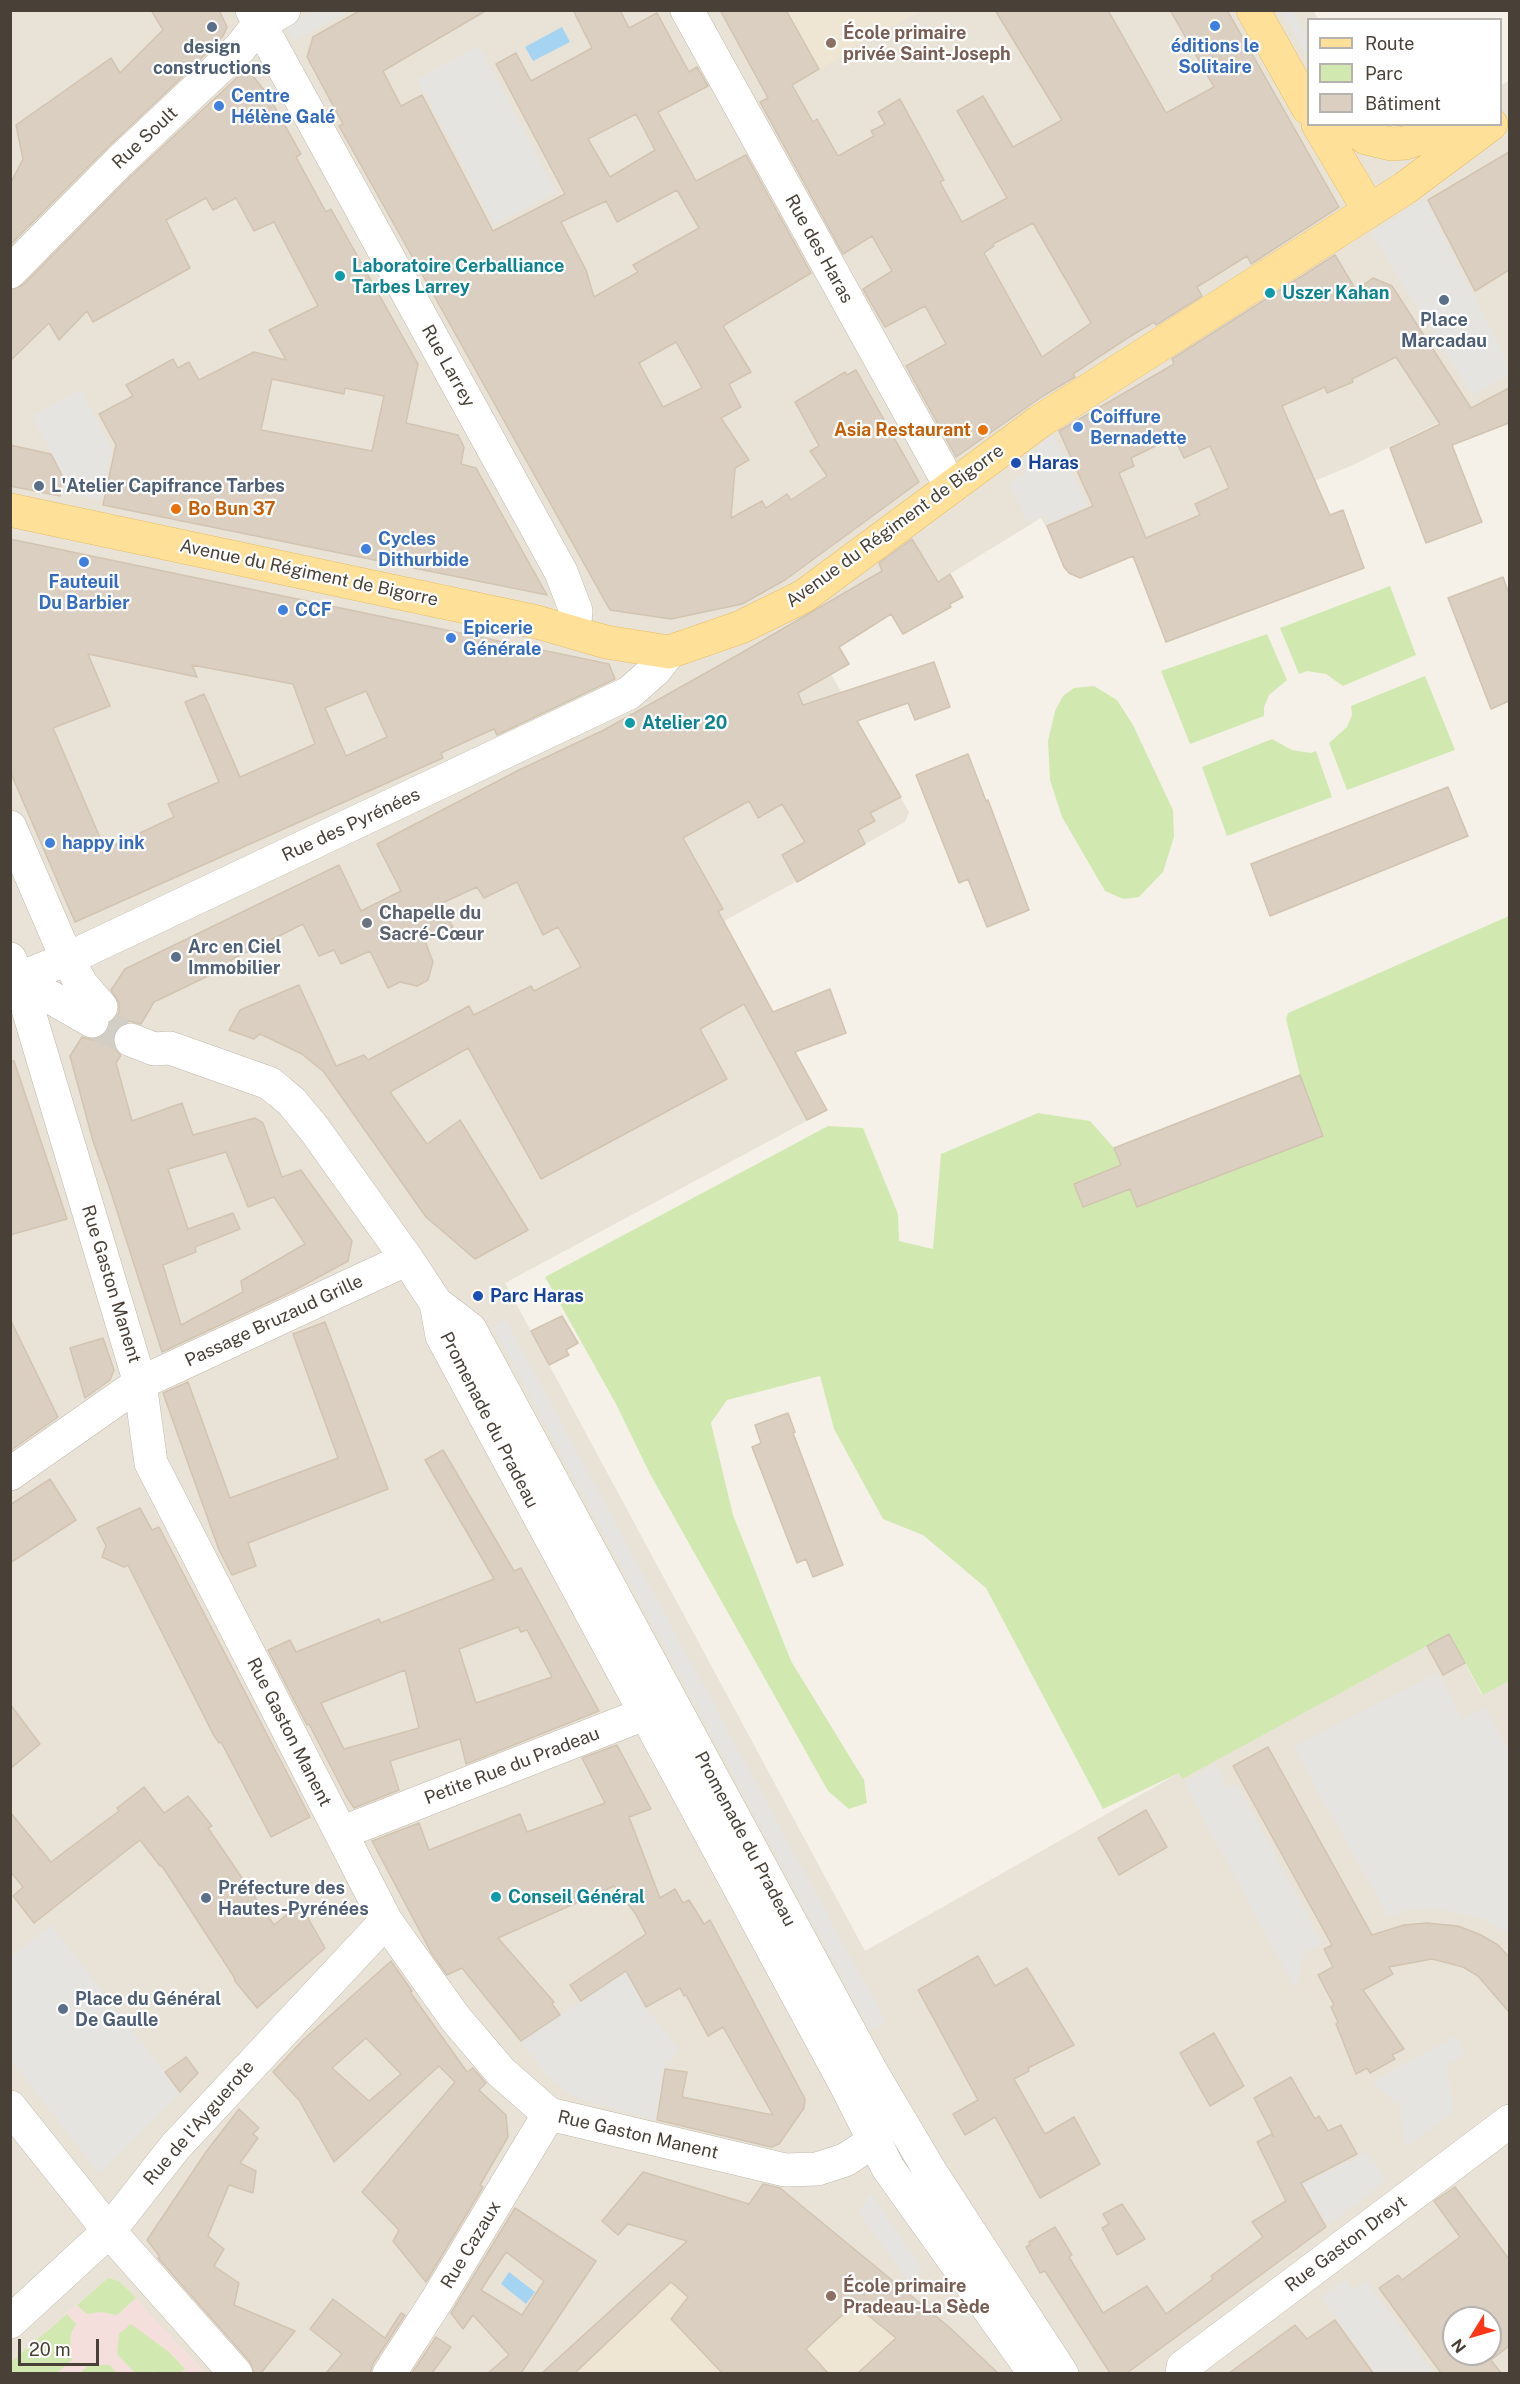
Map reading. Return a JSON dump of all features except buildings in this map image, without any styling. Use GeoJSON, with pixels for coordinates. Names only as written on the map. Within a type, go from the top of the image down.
{"type":"FeatureCollection","features":[{"type":"Feature","properties":{"kind":"main road"},"geometry":{"type":"LineString","coordinates":[[1253,10],[1307,106]]}},
{"type":"Feature","properties":{"kind":"main road"},"geometry":{"type":"LineString","coordinates":[[1269,41],[1293,53],[1307,76]]}},
{"type":"Feature","properties":{"kind":"main road"},"geometry":{"type":"LineString","coordinates":[[1319,126],[1369,210]]}},
{"type":"Feature","properties":{"kind":"main road"},"geometry":{"type":"LineString","coordinates":[[1350,126],[1366,138],[1391,144],[1405,143],[1458,126]]}},
{"type":"Feature","properties":{"kind":"main road","name":"Avenue du Régiment de Bigorre"},"geometry":{"type":"LineString","coordinates":[[10,510],[574,631],[606,642],[669,652],[741,627],[804,596],[1039,422],[1405,188],[1488,126]]}},
{"type":"Feature","properties":{"kind":"street","name":"Rue des Haras"},"geometry":{"type":"LineString","coordinates":[[687,10],[951,487]]}},
{"type":"Feature","properties":{"kind":"street","name":"Rue Soult"},"geometry":{"type":"LineString","coordinates":[[10,272],[119,162],[240,48],[265,15]]}},
{"type":"Feature","properties":{"kind":"street","name":"Rue Larrey"},"geometry":{"type":"LineString","coordinates":[[265,15],[561,572],[571,592],[576,611],[574,631]]}},
{"type":"Feature","properties":{"kind":"street","name":"Rue des Pyrénées"},"geometry":{"type":"LineString","coordinates":[[13,973],[67,959],[629,693],[655,670],[669,652]]}},
{"type":"Feature","properties":{"kind":"street"},"geometry":{"type":"LineString","coordinates":[[10,826],[67,959],[97,1014],[13,973]]}},
{"type":"Feature","properties":{"kind":"street","name":"Rue Gaston Manent"},"geometry":{"type":"LineString","coordinates":[[13,973],[140,1383],[151,1463],[386,1921],[455,2018],[501,2072],[549,2114],[785,2170],[817,2169],[845,2160],[874,2141]]}},
{"type":"Feature","properties":{"kind":"street","name":"Promenade du Pradeau"},"geometry":{"type":"LineString","coordinates":[[136,1032],[154,1049],[170,1048],[269,1083],[292,1102],[407,1259],[436,1303],[470,1329],[872,2073],[930,2171],[1062,2373]]}},
{"type":"Feature","properties":{"kind":"street","name":"Passage Bruzaud Grille"},"geometry":{"type":"LineString","coordinates":[[10,1474],[140,1383],[407,1259]]}},
{"type":"Feature","properties":{"kind":"street","name":"Promenade du Pradeau"},"geometry":{"type":"LineString","coordinates":[[436,1303],[442,1336],[888,2168],[1035,2373]]}},
{"type":"Feature","properties":{"kind":"street","name":"Petite Rue du Pradeau"},"geometry":{"type":"LineString","coordinates":[[341,1833],[644,1714],[663,1711],[682,1724]]}},
{"type":"Feature","properties":{"kind":"street","name":"Rue de l'Ayguerote"},"geometry":{"type":"LineString","coordinates":[[10,2322],[109,2231],[175,2147],[386,1921]]}},
{"type":"Feature","properties":{"kind":"street"},"geometry":{"type":"LineString","coordinates":[[10,2107],[109,2231],[236,2373]]}},
{"type":"Feature","properties":{"kind":"street","name":"Rue Cazaux"},"geometry":{"type":"LineString","coordinates":[[389,2373],[437,2300],[549,2114]]}},
{"type":"Feature","properties":{"kind":"street","name":"Rue Gaston Dreyt"},"geometry":{"type":"LineString","coordinates":[[1174,2371],[1509,2121]]}},
{"type":"Feature","properties":{"kind":"shaded area"},"geometry":{"type":"Polygon","coordinates":[[[1313,10],[1317,18],[1307,18],[1307,126],[1382,126],[1386,129],[1502,126],[1502,84],[1509,81],[1509,388],[1351,466],[1151,548],[1137,516],[1090,535],[1080,512],[1046,527],[1041,518],[937,582],[822,658],[909,812],[905,822],[724,921],[827,1110],[505,1283],[865,1951],[1179,1773],[1182,1778],[1449,1634],[1482,1695],[1509,1681],[1509,2373],[205,2373],[119,2282],[108,2278],[11,2362],[11,11],[1313,10]]]}},
{"type":"Feature","properties":{"kind":"shaded area"},"geometry":{"type":"Polygon","coordinates":[[[314,11],[349,11],[293,41],[285,26],[314,11]]]}},
{"type":"Feature","properties":{"kind":"shaded area","name":"École primaire privée Saint-Joseph"},"geometry":{"type":"Polygon","coordinates":[[[786,11],[921,11],[845,51],[846,54],[819,69],[786,11]]]}},
{"type":"Feature","properties":{"kind":"shaded area"},"geometry":{"type":"Polygon","coordinates":[[[1281,11],[1293,11],[1307,36],[1307,57],[1281,11]]]}},
{"type":"Feature","properties":{"kind":"shaded area"},"geometry":{"type":"Polygon","coordinates":[[[479,46],[556,192],[494,225],[417,79],[479,46]]]}},
{"type":"Feature","properties":{"kind":"shaded area","name":"Place Marcadau"},"geometry":{"type":"Polygon","coordinates":[[[1425,199],[1509,367],[1509,375],[1472,395],[1371,233],[1425,199]]]}},
{"type":"Feature","properties":{"kind":"shaded area"},"geometry":{"type":"Polygon","coordinates":[[[81,390],[112,449],[100,500],[63,491],[66,481],[32,416],[81,390]]]}},
{"type":"Feature","properties":{"kind":"shaded area"},"geometry":{"type":"Polygon","coordinates":[[[1052,433],[1088,505],[1048,524],[1043,515],[1029,523],[1021,514],[1024,513],[1009,484],[1026,473],[1021,462],[1052,433]]]}},
{"type":"Feature","properties":{"kind":"shaded area"},"geometry":{"type":"Polygon","coordinates":[[[505,1319],[886,2023],[871,2031],[493,1327],[505,1319]]]}},
{"type":"Feature","properties":{"kind":"shaded area"},"geometry":{"type":"Polygon","coordinates":[[[1437,1673],[1462,1719],[1486,1708],[1509,1753],[1509,1935],[1483,1918],[1430,1908],[1406,1910],[1389,1917],[1293,1747],[1437,1673]]]}},
{"type":"Feature","properties":{"kind":"shaded area"},"geometry":{"type":"Polygon","coordinates":[[[1216,1764],[1229,1788],[1237,1784],[1322,1943],[1303,1954],[1296,1990],[1184,1782],[1216,1764]]]}},
{"type":"Feature","properties":{"kind":"shaded area","name":"Place du Général De Gaulle"},"geometry":{"type":"Polygon","coordinates":[[[51,1925],[180,2092],[99,2173],[11,2060],[11,1957],[51,1925]]]}},
{"type":"Feature","properties":{"kind":"shaded area"},"geometry":{"type":"Polygon","coordinates":[[[626,1971],[646,2007],[678,2049],[665,2069],[657,2121],[571,2096],[545,2073],[521,2041],[626,1971]]]}},
{"type":"Feature","properties":{"kind":"shaded area"},"geometry":{"type":"Polygon","coordinates":[[[1456,2036],[1464,2054],[1448,2065],[1453,2112],[1406,2147],[1399,2106],[1372,2082],[1456,2036]]]}},
{"type":"Feature","properties":{"kind":"shaded area"},"geometry":{"type":"Polygon","coordinates":[[[1367,2152],[1386,2181],[1328,2225],[1303,2184],[1367,2152]]]}},
{"type":"Feature","properties":{"kind":"shaded area"},"geometry":{"type":"Polygon","coordinates":[[[870,2193],[921,2267],[913,2287],[859,2213],[870,2193]]]}},
{"type":"Feature","properties":{"kind":"shaded area","name":"École primaire Pradeau-La Sède"},"geometry":{"type":"Polygon","coordinates":[[[866,2260],[949,2327],[903,2373],[574,2374],[687,2266],[866,2260]]]}},
{"type":"Feature","properties":{"kind":"shaded area"},"geometry":{"type":"Polygon","coordinates":[[[108,2278],[119,2281],[205,2373],[11,2373],[10,2362],[108,2278]]]}},
{"type":"Feature","properties":{"kind":"shaded area"},"geometry":{"type":"Polygon","coordinates":[[[1345,2279],[1353,2290],[1366,2281],[1434,2373],[1376,2373],[1321,2297],[1345,2279]]]}},
{"type":"Feature","properties":{"kind":"green space"},"geometry":{"type":"Polygon","coordinates":[[[1390,586],[1416,655],[1343,686],[1326,674],[1307,671],[1299,674],[1280,628],[1390,586]]]}},
{"type":"Feature","properties":{"kind":"green space"},"geometry":{"type":"Polygon","coordinates":[[[1267,634],[1287,680],[1269,695],[1264,707],[1264,716],[1190,744],[1161,671],[1267,634]]]}},
{"type":"Feature","properties":{"kind":"green space"},"geometry":{"type":"Polygon","coordinates":[[[1425,676],[1455,750],[1347,790],[1329,743],[1347,727],[1352,715],[1351,706],[1425,676]]]}},
{"type":"Feature","properties":{"kind":"green space"},"geometry":{"type":"Polygon","coordinates":[[[1094,686],[1117,700],[1133,725],[1173,810],[1174,837],[1163,872],[1139,897],[1123,899],[1105,891],[1062,817],[1050,780],[1048,741],[1055,711],[1063,696],[1074,688],[1094,686]]]}},
{"type":"Feature","properties":{"kind":"green space"},"geometry":{"type":"Polygon","coordinates":[[[1272,739],[1292,750],[1311,753],[1316,751],[1332,797],[1227,836],[1202,767],[1272,739]]]}},
{"type":"Feature","properties":{"kind":"green space"},"geometry":{"type":"Polygon","coordinates":[[[1509,916],[1509,1681],[1483,1695],[1449,1634],[1182,1779],[1179,1773],[1103,1809],[986,1588],[923,1535],[883,1519],[834,1429],[820,1376],[727,1400],[711,1423],[733,1515],[791,1661],[864,1780],[867,1803],[849,1809],[828,1791],[650,1474],[616,1404],[545,1277],[828,1126],[863,1128],[898,1214],[899,1241],[933,1249],[941,1154],[1038,1113],[1090,1121],[1114,1148],[1138,1207],[1323,1136],[1300,1075],[1286,1019],[1288,1013],[1509,916]]]}},
{"type":"Feature","properties":{"kind":"green space"},"geometry":{"type":"Polygon","coordinates":[[[108,2278],[119,2281],[136,2298],[117,2315],[101,2312],[87,2314],[77,2305],[108,2278]]]}},
{"type":"Feature","properties":{"kind":"green space"},"geometry":{"type":"Polygon","coordinates":[[[67,2314],[76,2324],[70,2340],[72,2360],[57,2373],[11,2373],[11,2362],[67,2314]]]}},
{"type":"Feature","properties":{"kind":"green space"},"geometry":{"type":"Polygon","coordinates":[[[131,2324],[169,2352],[185,2369],[180,2373],[155,2373],[153,2371],[135,2373],[117,2354],[119,2334],[131,2324]]]}},
{"type":"Feature","properties":{"kind":"green space"},"geometry":{"type":"Polygon","coordinates":[[[89,2365],[110,2365],[117,2373],[80,2373],[89,2365]]]}},
{"type":"Feature","properties":{"kind":"water"},"geometry":{"type":"Polygon","coordinates":[[[562,27],[570,42],[533,61],[525,47],[562,27]]]}},
{"type":"Feature","properties":{"kind":"water"},"geometry":{"type":"Polygon","coordinates":[[[509,2272],[535,2292],[526,2304],[501,2284],[509,2272]]]}},
{"type":"Feature","properties":{"kind":"tunnel"},"geometry":{"type":"LineString","coordinates":[[92,1021],[131,1040]]}},
{"type":"Feature","properties":{"kind":"place","name":"éditions le Solitaire"},"geometry":{"type":"Point","coordinates":[1215,26]}},
{"type":"Feature","properties":{"kind":"place","name":"design constructions"},"geometry":{"type":"Point","coordinates":[212,27]}},
{"type":"Feature","properties":{"kind":"place","name":"École primaire privée Saint-Joseph"},"geometry":{"type":"Point","coordinates":[831,43]}},
{"type":"Feature","properties":{"kind":"place","name":"Centre Hélène Galé"},"geometry":{"type":"Point","coordinates":[219,106]}},
{"type":"Feature","properties":{"kind":"place","name":"Laboratoire Cerballiance Tarbes Larrey"},"geometry":{"type":"Point","coordinates":[340,276]}},
{"type":"Feature","properties":{"kind":"place","name":"Uszer Kahan"},"geometry":{"type":"Point","coordinates":[1270,293]}},
{"type":"Feature","properties":{"kind":"place","name":"Place Marcadau"},"geometry":{"type":"Point","coordinates":[1444,300]}},
{"type":"Feature","properties":{"kind":"place","name":"Coiffure Bernadette"},"geometry":{"type":"Point","coordinates":[1078,427]}},
{"type":"Feature","properties":{"kind":"place","name":"Asia Restaurant"},"geometry":{"type":"Point","coordinates":[983,430]}},
{"type":"Feature","properties":{"kind":"place","name":"Haras"},"geometry":{"type":"Point","coordinates":[1016,463]}},
{"type":"Feature","properties":{"kind":"place","name":"L'Atelier Capifrance Tarbes"},"geometry":{"type":"Point","coordinates":[39,486]}},
{"type":"Feature","properties":{"kind":"place","name":"Bo Bun 37"},"geometry":{"type":"Point","coordinates":[176,509]}},
{"type":"Feature","properties":{"kind":"place","name":"Cycles Dithurbide"},"geometry":{"type":"Point","coordinates":[366,549]}},
{"type":"Feature","properties":{"kind":"place","name":"Fauteuil Du Barbier"},"geometry":{"type":"Point","coordinates":[84,562]}},
{"type":"Feature","properties":{"kind":"place","name":"CCF"},"geometry":{"type":"Point","coordinates":[283,610]}},
{"type":"Feature","properties":{"kind":"place","name":"Epicerie Générale"},"geometry":{"type":"Point","coordinates":[451,638]}},
{"type":"Feature","properties":{"kind":"place","name":"Atelier 20"},"geometry":{"type":"Point","coordinates":[630,723]}},
{"type":"Feature","properties":{"kind":"place","name":"happy ink"},"geometry":{"type":"Point","coordinates":[50,843]}},
{"type":"Feature","properties":{"kind":"place","name":"Chapelle du Sacré-Cœur"},"geometry":{"type":"Point","coordinates":[367,923]}},
{"type":"Feature","properties":{"kind":"place","name":"Arc en Ciel Immobilier"},"geometry":{"type":"Point","coordinates":[176,957]}},
{"type":"Feature","properties":{"kind":"place","name":"Parc Haras"},"geometry":{"type":"Point","coordinates":[478,1296]}},
{"type":"Feature","properties":{"kind":"place","name":"Conseil Général"},"geometry":{"type":"Point","coordinates":[496,1897]}},
{"type":"Feature","properties":{"kind":"place","name":"Préfecture des Hautes-Pyrénées"},"geometry":{"type":"Point","coordinates":[206,1898]}},
{"type":"Feature","properties":{"kind":"place","name":"Place du Général De Gaulle"},"geometry":{"type":"Point","coordinates":[63,2009]}},
{"type":"Feature","properties":{"kind":"place","name":"École primaire Pradeau-La Sède"},"geometry":{"type":"Point","coordinates":[831,2296]}}]}
